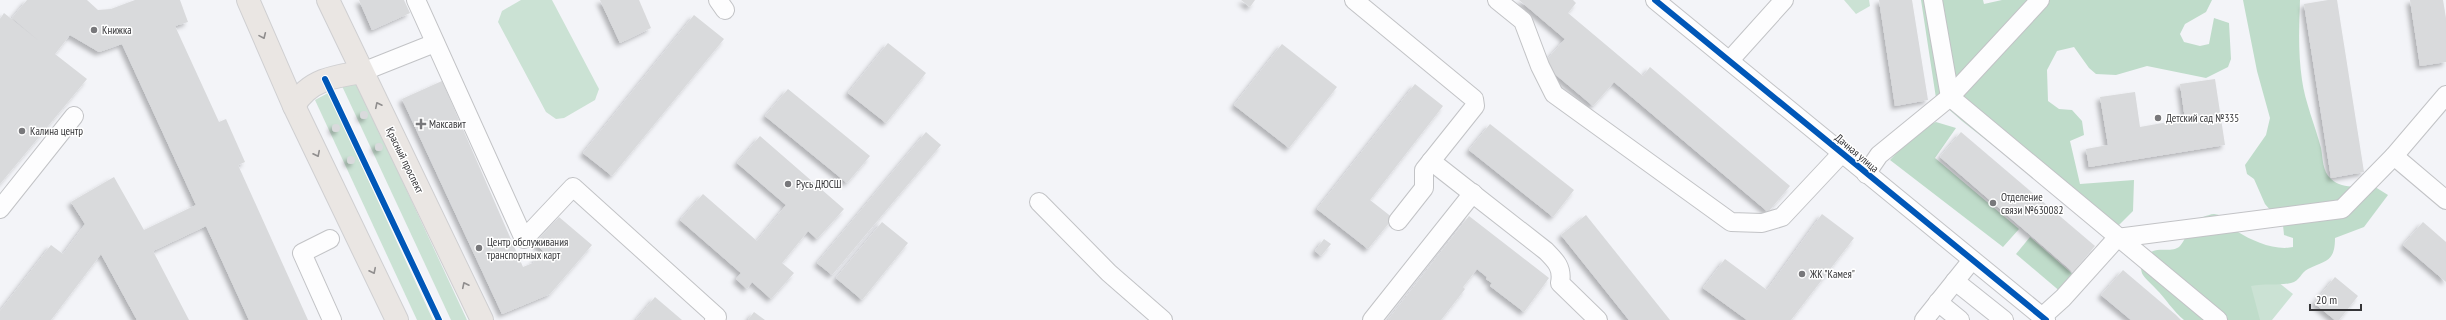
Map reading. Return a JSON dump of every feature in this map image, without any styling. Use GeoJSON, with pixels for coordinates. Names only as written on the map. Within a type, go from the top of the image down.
{"type":"FeatureCollection","features":[{"type":"Feature","properties":{"kind":"main road"},"geometry":{"type":"LineString","coordinates":[[248,0],[294,106],[397,320]]}},
{"type":"Feature","properties":{"kind":"main road","name":"Красный проспект"},"geometry":{"type":"LineString","coordinates":[[328,0],[482,320]]}},
{"type":"Feature","properties":{"kind":"main road"},"geometry":{"type":"LineString","coordinates":[[294,106],[301,94],[325,79],[362,72]]}},
{"type":"Feature","properties":{"kind":"street"},"geometry":{"type":"LineString","coordinates":[[416,0],[434,43],[524,239],[573,187],[717,316],[714,320]]}},
{"type":"Feature","properties":{"kind":"street"},"geometry":{"type":"LineString","coordinates":[[1354,0],[1474,99],[1475,106],[1423,172],[1424,188],[1398,222]]}},
{"type":"Feature","properties":{"kind":"street"},"geometry":{"type":"LineString","coordinates":[[1497,0],[1523,21],[1540,66],[1554,94],[1731,222],[1762,223],[1782,217],[1842,153]]}},
{"type":"Feature","properties":{"kind":"street","name":"Дачная улица"},"geometry":{"type":"LineString","coordinates":[[1655,0],[2044,318]]}},
{"type":"Feature","properties":{"kind":"street"},"geometry":{"type":"LineString","coordinates":[[1730,60],[1784,0]]}},
{"type":"Feature","properties":{"kind":"street"},"geometry":{"type":"LineString","coordinates":[[1933,0],[1950,97],[2117,238],[2218,320]]}},
{"type":"Feature","properties":{"kind":"street"},"geometry":{"type":"LineString","coordinates":[[1866,174],[1879,155],[1950,97],[2038,1]]}},
{"type":"Feature","properties":{"kind":"street"},"geometry":{"type":"LineString","coordinates":[[362,72],[434,43]]}},
{"type":"Feature","properties":{"kind":"street"},"geometry":{"type":"LineString","coordinates":[[2044,318],[2117,238],[2342,209],[2394,156],[2440,114],[2446,95]]}},
{"type":"Feature","properties":{"kind":"street"},"geometry":{"type":"LineString","coordinates":[[0,209],[74,116]]}},
{"type":"Feature","properties":{"kind":"street"},"geometry":{"type":"LineString","coordinates":[[2394,156],[2446,200]]}},
{"type":"Feature","properties":{"kind":"street"},"geometry":{"type":"LineString","coordinates":[[1432,161],[1558,262],[1562,273],[1560,283],[1598,320]]}},
{"type":"Feature","properties":{"kind":"street"},"geometry":{"type":"LineString","coordinates":[[1372,320],[1473,193]]}},
{"type":"Feature","properties":{"kind":"street"},"geometry":{"type":"LineString","coordinates":[[1039,202],[1109,273],[1163,320]]}},
{"type":"Feature","properties":{"kind":"street"},"geometry":{"type":"LineString","coordinates":[[330,239],[302,253],[332,320]]}},
{"type":"Feature","properties":{"kind":"street"},"geometry":{"type":"LineString","coordinates":[[1924,320],[1972,260]]}},
{"type":"Feature","properties":{"kind":"street"},"geometry":{"type":"LineString","coordinates":[[1955,281],[2004,320]]}},
{"type":"Feature","properties":{"kind":"street"},"geometry":{"type":"LineString","coordinates":[[1938,302],[1960,320]]}},
{"type":"Feature","properties":{"kind":"green space"},"geometry":{"type":"Polygon","coordinates":[[[521,0],[552,0],[599,89],[595,100],[564,118],[556,119],[546,112],[498,22],[502,11],[521,0]]]}},
{"type":"Feature","properties":{"kind":"green space"},"geometry":{"type":"Polygon","coordinates":[[[1844,0],[1869,0],[1870,6],[1856,14],[1844,0]]]}},
{"type":"Feature","properties":{"kind":"green space"},"geometry":{"type":"Polygon","coordinates":[[[1921,0],[1983,0],[1984,4],[2002,0],[2212,0],[2206,12],[2185,24],[2180,34],[2184,42],[2200,46],[2209,44],[2214,18],[2229,23],[2231,59],[2228,67],[2206,78],[2147,66],[2116,75],[2096,74],[2089,68],[2074,47],[2057,51],[2047,70],[2048,101],[2059,109],[2072,110],[2082,121],[2084,135],[2070,141],[2080,184],[2134,180],[2133,211],[2108,236],[1962,121],[1936,98],[1921,0]]]}},
{"type":"Feature","properties":{"kind":"green space"},"geometry":{"type":"Polygon","coordinates":[[[2243,0],[2300,0],[2299,50],[2303,88],[2321,148],[2323,164],[2326,172],[2335,182],[2345,186],[2356,187],[2372,185],[2388,195],[2364,227],[2335,238],[2335,246],[2328,260],[2306,270],[2294,282],[2286,284],[2251,286],[2260,320],[2184,320],[2144,277],[2141,266],[2144,259],[2151,252],[2174,249],[2180,246],[2189,226],[2196,219],[2214,214],[2222,216],[2238,232],[2250,239],[2279,248],[2293,247],[2293,238],[2284,235],[2283,225],[2265,204],[2254,179],[2247,174],[2245,165],[2266,135],[2270,118],[2257,71],[2243,0]]]}},
{"type":"Feature","properties":{"kind":"green space"},"geometry":{"type":"Polygon","coordinates":[[[355,79],[467,320],[451,320],[342,86],[355,79]]]}},
{"type":"Feature","properties":{"kind":"green space"},"geometry":{"type":"Polygon","coordinates":[[[328,93],[433,320],[417,320],[315,100],[328,93]]]}},
{"type":"Feature","properties":{"kind":"green space"},"geometry":{"type":"Polygon","coordinates":[[[1936,122],[1956,128],[1935,158],[2019,229],[2003,247],[1890,160],[1919,129],[1936,122]]]}},
{"type":"Feature","properties":{"kind":"green space"},"geometry":{"type":"Polygon","coordinates":[[[2218,234],[2293,294],[2272,320],[2234,320],[2218,234]]]}},
{"type":"Feature","properties":{"kind":"green space"},"geometry":{"type":"Polygon","coordinates":[[[2030,237],[2076,277],[2062,293],[2016,254],[2030,237]]]}},
{"type":"Feature","properties":{"kind":"building"},"geometry":{"type":"Polygon","coordinates":[[[27,0],[87,0],[98,10],[111,9],[135,0],[180,0],[188,22],[175,26],[219,122],[226,119],[245,162],[238,165],[308,320],[249,320],[206,226],[153,251],[189,320],[137,320],[101,254],[51,320],[0,320],[0,311],[51,245],[63,254],[85,224],[71,202],[114,177],[144,230],[196,205],[122,44],[99,52],[70,35],[55,54],[87,79],[0,184],[0,19],[4,13],[39,41],[12,18],[27,0]]]}},
{"type":"Feature","properties":{"kind":"building"},"geometry":{"type":"Polygon","coordinates":[[[359,0],[404,0],[410,13],[372,30],[359,0]]]}},
{"type":"Feature","properties":{"kind":"building"},"geometry":{"type":"Polygon","coordinates":[[[600,0],[639,0],[651,28],[620,43],[600,0]]]}},
{"type":"Feature","properties":{"kind":"building"},"geometry":{"type":"Polygon","coordinates":[[[1241,0],[1255,0],[1250,7],[1241,0]]]}},
{"type":"Feature","properties":{"kind":"building"},"geometry":{"type":"Polygon","coordinates":[[[1519,0],[1573,0],[1576,3],[1568,13],[1643,76],[1650,67],[1790,186],[1768,212],[1614,82],[1593,106],[1543,64],[1565,39],[1519,0]]]}},
{"type":"Feature","properties":{"kind":"building"},"geometry":{"type":"Polygon","coordinates":[[[1879,0],[1912,0],[1928,100],[1895,106],[1879,0]]]}},
{"type":"Feature","properties":{"kind":"building"},"geometry":{"type":"Polygon","coordinates":[[[2337,0],[2364,172],[2331,178],[2304,4],[2337,0]]]}},
{"type":"Feature","properties":{"kind":"building"},"geometry":{"type":"Polygon","coordinates":[[[2410,0],[2443,0],[2446,18],[2446,62],[2420,66],[2410,0]]]}},
{"type":"Feature","properties":{"kind":"building"},"geometry":{"type":"Polygon","coordinates":[[[694,15],[724,39],[612,176],[583,153],[694,15]]]}},
{"type":"Feature","properties":{"kind":"building"},"geometry":{"type":"Polygon","coordinates":[[[888,43],[926,73],[886,123],[848,93],[888,43]]]}},
{"type":"Feature","properties":{"kind":"building"},"geometry":{"type":"Polygon","coordinates":[[[1282,44],[1337,87],[1289,148],[1234,105],[1282,44]]]}},
{"type":"Feature","properties":{"kind":"building"},"geometry":{"type":"Polygon","coordinates":[[[2215,79],[2225,145],[2089,167],[2086,149],[2108,145],[2100,97],[2135,92],[2140,127],[2185,119],[2180,84],[2215,79]]]}},
{"type":"Feature","properties":{"kind":"building"},"geometry":{"type":"Polygon","coordinates":[[[442,81],[523,267],[533,263],[543,251],[535,243],[559,217],[592,245],[550,294],[502,314],[402,99],[442,81]]]}},
{"type":"Feature","properties":{"kind":"building"},"geometry":{"type":"Polygon","coordinates":[[[1415,84],[1443,106],[1370,200],[1393,218],[1368,249],[1317,209],[1415,84]]]}},
{"type":"Feature","properties":{"kind":"building"},"geometry":{"type":"Polygon","coordinates":[[[788,89],[870,156],[847,183],[765,116],[788,89]]]}},
{"type":"Feature","properties":{"kind":"building"},"geometry":{"type":"Polygon","coordinates":[[[364,111],[367,112],[367,118],[364,119],[361,118],[360,115],[361,112],[364,111]]]}},
{"type":"Feature","properties":{"kind":"building"},"geometry":{"type":"Polygon","coordinates":[[[336,124],[339,125],[339,131],[336,132],[333,131],[332,128],[333,125],[336,124]]]}},
{"type":"Feature","properties":{"kind":"building"},"geometry":{"type":"Polygon","coordinates":[[[1490,124],[1574,190],[1553,217],[1469,150],[1490,124]]]}},
{"type":"Feature","properties":{"kind":"building"},"geometry":{"type":"Polygon","coordinates":[[[926,132],[941,145],[832,275],[817,263],[926,132]]]}},
{"type":"Feature","properties":{"kind":"building"},"geometry":{"type":"Polygon","coordinates":[[[1961,132],[2095,246],[2073,272],[1940,157],[1961,132]]]}},
{"type":"Feature","properties":{"kind":"building"},"geometry":{"type":"Polygon","coordinates":[[[760,136],[844,209],[817,239],[808,231],[782,263],[794,273],[771,299],[752,282],[747,289],[736,279],[741,273],[680,220],[703,194],[757,241],[786,205],[737,163],[760,136]]]}},
{"type":"Feature","properties":{"kind":"building"},"geometry":{"type":"Polygon","coordinates":[[[379,143],[382,144],[382,150],[379,151],[376,150],[375,147],[376,144],[379,143]]]}},
{"type":"Feature","properties":{"kind":"building"},"geometry":{"type":"Polygon","coordinates":[[[351,156],[354,157],[354,163],[351,164],[348,163],[347,160],[348,157],[351,156]]]}},
{"type":"Feature","properties":{"kind":"building","name":"ЖК \"Камея\""},"geometry":{"type":"Polygon","coordinates":[[[1822,214],[1854,238],[1791,320],[1747,320],[1703,288],[1725,259],[1767,290],[1822,214]]]}},
{"type":"Feature","properties":{"kind":"building"},"geometry":{"type":"Polygon","coordinates":[[[1586,215],[1670,320],[1629,320],[1561,235],[1586,215]]]}},
{"type":"Feature","properties":{"kind":"building"},"geometry":{"type":"Polygon","coordinates":[[[1469,216],[1549,278],[1524,312],[1490,286],[1492,283],[1477,269],[1463,287],[1465,289],[1441,320],[1388,320],[1469,216]]]}},
{"type":"Feature","properties":{"kind":"building"},"geometry":{"type":"Polygon","coordinates":[[[882,222],[908,243],[862,300],[836,278],[882,222]]]}},
{"type":"Feature","properties":{"kind":"building"},"geometry":{"type":"Polygon","coordinates":[[[2423,222],[2446,242],[2446,282],[2403,245],[2423,222]]]}},
{"type":"Feature","properties":{"kind":"building"},"geometry":{"type":"Polygon","coordinates":[[[1324,239],[1331,244],[1321,256],[1315,251],[1324,239]]]}},
{"type":"Feature","properties":{"kind":"building"},"geometry":{"type":"Polygon","coordinates":[[[2123,270],[2181,320],[2131,320],[2101,295],[2123,270]]]}},
{"type":"Feature","properties":{"kind":"building"},"geometry":{"type":"Polygon","coordinates":[[[2335,277],[2358,296],[2339,320],[2335,320],[2314,303],[2335,277]]]}},
{"type":"Feature","properties":{"kind":"building"},"geometry":{"type":"Polygon","coordinates":[[[655,297],[682,320],[636,320],[655,297]]]}},
{"type":"Feature","properties":{"kind":"building"},"geometry":{"type":"Polygon","coordinates":[[[754,312],[765,320],[748,320],[754,312]]]}},
{"type":"Feature","properties":{"kind":"cycle path"},"geometry":{"type":"LineString","coordinates":[[1655,0],[2046,320]]}},
{"type":"Feature","properties":{"kind":"cycle path"},"geometry":{"type":"LineString","coordinates":[[325,79],[439,320]]}},
{"type":"Feature","properties":{"kind":"place","name":"Книжка"},"geometry":{"type":"Point","coordinates":[94,30]}},
{"type":"Feature","properties":{"kind":"place","name":"Детский сад №335"},"geometry":{"type":"Point","coordinates":[2158,118]}},
{"type":"Feature","properties":{"kind":"place","name":"Максавит"},"geometry":{"type":"Point","coordinates":[421,124]}},
{"type":"Feature","properties":{"kind":"place","name":"Калина центр"},"geometry":{"type":"Point","coordinates":[22,131]}},
{"type":"Feature","properties":{"kind":"place","name":"Русь ДЮСШ"},"geometry":{"type":"Point","coordinates":[788,184]}},
{"type":"Feature","properties":{"kind":"place","name":"Отделение связи №630082"},"geometry":{"type":"Point","coordinates":[1993,203]}},
{"type":"Feature","properties":{"kind":"place","name":"Центр обслуживания транспортных карт"},"geometry":{"type":"Point","coordinates":[479,248]}},
{"type":"Feature","properties":{"kind":"place","name":"ЖК \"Камея\""},"geometry":{"type":"Point","coordinates":[1802,274]}}]}
